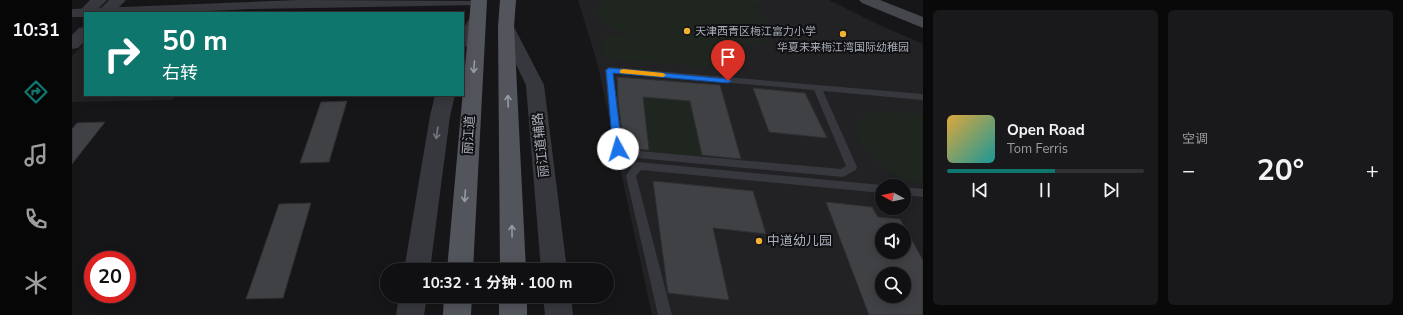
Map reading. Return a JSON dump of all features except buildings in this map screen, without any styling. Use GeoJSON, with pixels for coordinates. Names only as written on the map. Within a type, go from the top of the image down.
{"type":"FeatureCollection","features":[{"type":"Feature","properties":{"kind":"main road"},"geometry":{"type":"LineString","coordinates":[[508,0],[506,27],[513,263]]}},
{"type":"Feature","properties":{"kind":"main road"},"geometry":{"type":"LineString","coordinates":[[867,0],[923,23]]}},
{"type":"Feature","properties":{"kind":"main road"},"geometry":{"type":"LineString","coordinates":[[887,0],[923,14]]}},
{"type":"Feature","properties":{"kind":"main road","name":"丽江道"},"geometry":{"type":"LineString","coordinates":[[461,263],[479,7]]}},
{"type":"Feature","properties":{"kind":"main road"},"geometry":{"type":"LineString","coordinates":[[457,315],[458,303]]}},
{"type":"Feature","properties":{"kind":"main road"},"geometry":{"type":"LineString","coordinates":[[513,303],[513,315]]}},
{"type":"Feature","properties":{"kind":"street"},"geometry":{"type":"LineString","coordinates":[[103,8],[118,0]]}},
{"type":"Feature","properties":{"kind":"street"},"geometry":{"type":"LineString","coordinates":[[86,12],[103,8],[253,4],[479,7],[464,40]]}},
{"type":"Feature","properties":{"kind":"street"},"geometry":{"type":"LineString","coordinates":[[72,25],[82,13]]}},
{"type":"Feature","properties":{"kind":"street","name":"丽江道辅路"},"geometry":{"type":"LineString","coordinates":[[506,27],[535,85],[553,263]]}},
{"type":"Feature","properties":{"kind":"street"},"geometry":{"type":"LineString","coordinates":[[72,44],[84,33]]}},
{"type":"Feature","properties":{"kind":"street"},"geometry":{"type":"LineString","coordinates":[[418,263],[440,116],[445,96]]}},
{"type":"Feature","properties":{"kind":"street"},"geometry":{"type":"LineString","coordinates":[[410,315],[412,303]]}},
{"type":"Feature","properties":{"kind":"street"},"geometry":{"type":"LineString","coordinates":[[558,303],[559,315]]}},
{"type":"Feature","properties":{"kind":"lane"},"geometry":{"type":"LineString","coordinates":[[818,89],[852,167],[843,173],[627,152],[618,149],[609,70],[923,97]]}},
{"type":"Feature","properties":{"kind":"lane"},"geometry":{"type":"LineString","coordinates":[[665,315],[631,176],[638,166],[875,188]]}},
{"type":"Feature","properties":{"kind":"lane"},"geometry":{"type":"LineString","coordinates":[[911,192],[923,193]]}},
{"type":"Feature","properties":{"kind":"shaded area"},"geometry":{"type":"Polygon","coordinates":[[[578,0],[829,0],[875,23],[923,44],[923,315],[652,315],[597,62],[578,0]]]}},
{"type":"Feature","properties":{"kind":"shaded area","name":"天津西青区梅江富力小学"},"geometry":{"type":"Polygon","coordinates":[[[602,0],[760,0],[763,5],[750,5],[763,14],[773,27],[767,38],[762,41],[744,45],[732,45],[741,70],[605,59],[604,35],[636,37],[613,29],[603,22],[596,12],[602,0]]]}},
{"type":"Feature","properties":{"kind":"shaded area"},"geometry":{"type":"Polygon","coordinates":[[[84,44],[84,96],[176,96],[173,100],[72,102],[72,56],[84,44]]]}},
{"type":"Feature","properties":{"kind":"shaded area"},"geometry":{"type":"Polygon","coordinates":[[[643,97],[690,101],[702,157],[650,152],[643,97]]]}},
{"type":"Feature","properties":{"kind":"shaded area"},"geometry":{"type":"Polygon","coordinates":[[[874,112],[923,114],[923,183],[911,182],[911,179],[902,179],[888,170],[868,152],[860,142],[856,132],[856,124],[862,117],[874,112]]]}},
{"type":"Feature","properties":{"kind":"slow traffic"},"geometry":{"type":"LineString","coordinates":[[623,71],[663,75]]}},
{"type":"Feature","properties":{"kind":"place","name":"天津西青区梅江富力小学"},"geometry":{"type":"Point","coordinates":[687,31]}},
{"type":"Feature","properties":{"kind":"place","name":"华夏未来梅江湾国际幼稚园"},"geometry":{"type":"Point","coordinates":[843,34]}},
{"type":"Feature","properties":{"kind":"place","name":"中道幼儿园"},"geometry":{"type":"Point","coordinates":[759,241]}},
{"type":"Feature","properties":{"kind":"route"},"geometry":{"type":"LineString","coordinates":[[618,149],[609,70],[728,81]]}}]}
